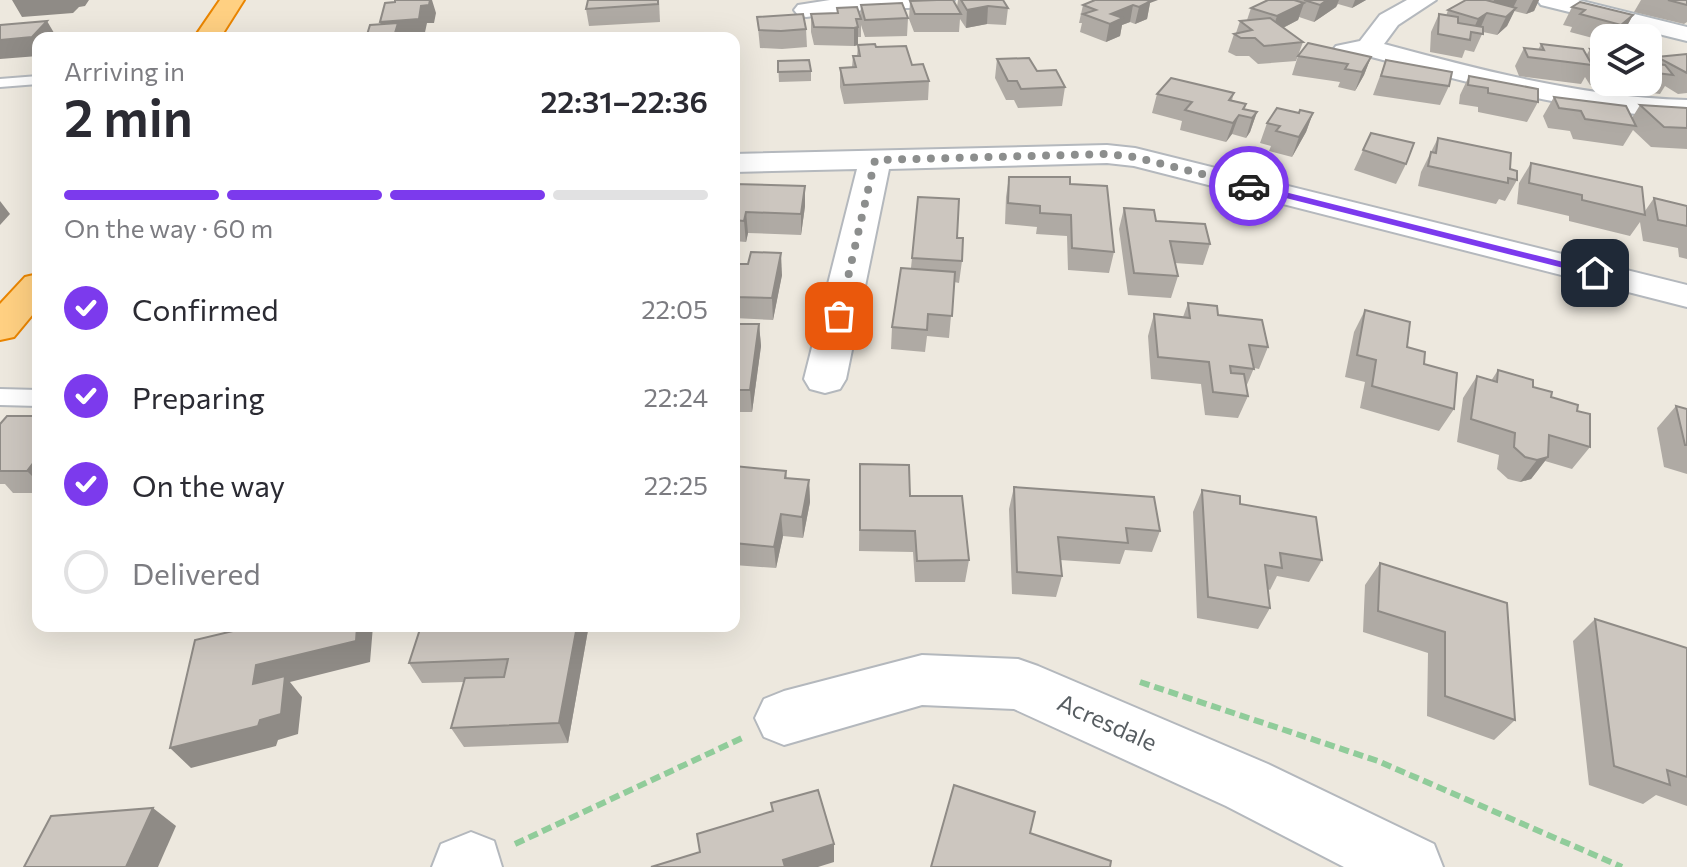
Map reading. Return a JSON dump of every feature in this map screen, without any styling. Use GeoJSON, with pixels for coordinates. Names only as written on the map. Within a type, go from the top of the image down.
{"type":"FeatureCollection","features":[{"type":"Feature","properties":{"kind":"highway"},"geometry":{"type":"LineString","coordinates":[[211,32],[232,0]]}},
{"type":"Feature","properties":{"kind":"highway"},"geometry":{"type":"LineString","coordinates":[[0,328],[32,292]]}},
{"type":"Feature","properties":{"kind":"street"},"geometry":{"type":"LineString","coordinates":[[803,11],[873,2],[942,0]]}},
{"type":"Feature","properties":{"kind":"street"},"geometry":{"type":"LineString","coordinates":[[1424,0],[1389,20],[1356,49],[1571,98],[1687,109]]}},
{"type":"Feature","properties":{"kind":"street"},"geometry":{"type":"LineString","coordinates":[[1550,0],[1687,34]]}},
{"type":"Feature","properties":{"kind":"street"},"geometry":{"type":"LineString","coordinates":[[740,163],[1107,154],[1135,157],[1687,296]]}},
{"type":"Feature","properties":{"kind":"street"},"geometry":{"type":"LineString","coordinates":[[825,379],[875,160]]}},
{"type":"Feature","properties":{"kind":"street","name":"Acresdale"},"geometry":{"type":"LineString","coordinates":[[784,718],[922,680],[1018,684],[1247,785],[1411,867]]}},
{"type":"Feature","properties":{"kind":"lane"},"geometry":{"type":"LineString","coordinates":[[0,83],[32,80]]}},
{"type":"Feature","properties":{"kind":"lane"},"geometry":{"type":"LineString","coordinates":[[0,397],[32,398]]}},
{"type":"Feature","properties":{"kind":"path"},"geometry":{"type":"LineString","coordinates":[[467,866],[784,718]]}},
{"type":"Feature","properties":{"kind":"building"},"geometry":{"type":"Polygon","coordinates":[[[430,0],[429,5],[421,6],[419,19],[380,22],[385,3],[430,0]]]}},
{"type":"Feature","properties":{"kind":"building"},"geometry":{"type":"Polygon","coordinates":[[[588,0],[658,0],[658,4],[586,9],[588,0]]]}},
{"type":"Feature","properties":{"kind":"building"},"geometry":{"type":"Polygon","coordinates":[[[953,0],[961,14],[915,14],[910,1],[953,0]]]}},
{"type":"Feature","properties":{"kind":"building"},"geometry":{"type":"Polygon","coordinates":[[[961,0],[1003,0],[1008,8],[988,6],[967,10],[961,0]]]}},
{"type":"Feature","properties":{"kind":"building"},"geometry":{"type":"Polygon","coordinates":[[[1095,0],[1151,1],[1111,14],[1123,18],[1110,24],[1083,14],[1096,10],[1083,5],[1095,0]]]}},
{"type":"Feature","properties":{"kind":"building"},"geometry":{"type":"Polygon","coordinates":[[[1268,0],[1304,3],[1277,16],[1251,8],[1268,0]]]}},
{"type":"Feature","properties":{"kind":"building"},"geometry":{"type":"Polygon","coordinates":[[[1304,0],[1327,0],[1320,5],[1304,0]]]}},
{"type":"Feature","properties":{"kind":"building"},"geometry":{"type":"Polygon","coordinates":[[[1466,0],[1486,0],[1516,8],[1506,17],[1487,13],[1478,19],[1448,10],[1466,0]]]}},
{"type":"Feature","properties":{"kind":"building"},"geometry":{"type":"Polygon","coordinates":[[[1668,0],[1687,0],[1687,5],[1668,0]]]}},
{"type":"Feature","properties":{"kind":"building"},"geometry":{"type":"Polygon","coordinates":[[[1580,2],[1633,15],[1622,24],[1617,24],[1580,14],[1585,10],[1572,7],[1580,2]]]}},
{"type":"Feature","properties":{"kind":"building"},"geometry":{"type":"Polygon","coordinates":[[[902,3],[908,18],[865,20],[861,5],[902,3]]]}},
{"type":"Feature","properties":{"kind":"building"},"geometry":{"type":"Polygon","coordinates":[[[857,7],[861,19],[856,19],[858,27],[814,27],[811,14],[838,13],[837,8],[857,7]]]}},
{"type":"Feature","properties":{"kind":"building"},"geometry":{"type":"Polygon","coordinates":[[[803,14],[806,29],[759,30],[757,17],[803,14]]]}},
{"type":"Feature","properties":{"kind":"building"},"geometry":{"type":"Polygon","coordinates":[[[1439,14],[1458,17],[1458,23],[1483,27],[1483,34],[1471,32],[1470,40],[1438,34],[1439,14]]]}},
{"type":"Feature","properties":{"kind":"building"},"geometry":{"type":"Polygon","coordinates":[[[1270,18],[1303,42],[1264,46],[1255,38],[1241,38],[1234,34],[1252,30],[1240,21],[1270,18]]]}},
{"type":"Feature","properties":{"kind":"building"},"geometry":{"type":"Polygon","coordinates":[[[47,21],[37,32],[32,32],[32,37],[0,40],[0,25],[47,21]]]}},
{"type":"Feature","properties":{"kind":"building"},"geometry":{"type":"Polygon","coordinates":[[[398,23],[395,32],[368,32],[370,25],[398,23]]]}},
{"type":"Feature","properties":{"kind":"building"},"geometry":{"type":"Polygon","coordinates":[[[1308,43],[1371,57],[1362,72],[1345,69],[1348,64],[1298,56],[1308,43]]]}},
{"type":"Feature","properties":{"kind":"building"},"geometry":{"type":"Polygon","coordinates":[[[875,44],[876,47],[906,46],[912,65],[923,64],[929,81],[844,85],[840,68],[856,67],[853,56],[860,56],[858,45],[875,44]]]}},
{"type":"Feature","properties":{"kind":"building"},"geometry":{"type":"Polygon","coordinates":[[[1541,44],[1583,49],[1590,65],[1528,57],[1524,48],[1544,50],[1541,44]]]}},
{"type":"Feature","properties":{"kind":"building"},"geometry":{"type":"Polygon","coordinates":[[[1687,54],[1687,73],[1662,60],[1662,56],[1687,54]]]}},
{"type":"Feature","properties":{"kind":"building"},"geometry":{"type":"Polygon","coordinates":[[[1029,58],[1037,71],[1056,70],[1065,87],[1021,89],[1017,81],[1008,81],[997,59],[1029,58]]]}},
{"type":"Feature","properties":{"kind":"building"},"geometry":{"type":"Polygon","coordinates":[[[809,60],[811,71],[778,72],[778,61],[809,60]]]}},
{"type":"Feature","properties":{"kind":"building"},"geometry":{"type":"Polygon","coordinates":[[[1386,60],[1452,72],[1449,86],[1381,76],[1386,60]]]}},
{"type":"Feature","properties":{"kind":"building"},"geometry":{"type":"Polygon","coordinates":[[[1662,65],[1665,65],[1673,75],[1662,74],[1662,65]]]}},
{"type":"Feature","properties":{"kind":"building"},"geometry":{"type":"Polygon","coordinates":[[[1469,76],[1538,89],[1538,102],[1488,93],[1488,88],[1468,85],[1469,76]]]}},
{"type":"Feature","properties":{"kind":"building"},"geometry":{"type":"Polygon","coordinates":[[[1171,78],[1234,93],[1229,100],[1246,104],[1243,109],[1257,112],[1252,118],[1239,115],[1233,123],[1185,110],[1192,102],[1157,94],[1171,78]]]}},
{"type":"Feature","properties":{"kind":"building"},"geometry":{"type":"Polygon","coordinates":[[[1554,97],[1626,106],[1636,126],[1585,119],[1581,111],[1559,108],[1554,97]]]}},
{"type":"Feature","properties":{"kind":"building"},"geometry":{"type":"Polygon","coordinates":[[[1640,105],[1687,108],[1687,128],[1664,127],[1640,105]]]}},
{"type":"Feature","properties":{"kind":"building"},"geometry":{"type":"Polygon","coordinates":[[[1277,108],[1313,113],[1299,137],[1276,131],[1280,126],[1267,123],[1277,108]]]}},
{"type":"Feature","properties":{"kind":"building"},"geometry":{"type":"Polygon","coordinates":[[[1371,133],[1414,143],[1406,164],[1363,150],[1371,133]]]}},
{"type":"Feature","properties":{"kind":"building"},"geometry":{"type":"Polygon","coordinates":[[[1438,138],[1511,153],[1510,169],[1517,171],[1517,180],[1508,178],[1508,183],[1428,166],[1431,152],[1436,153],[1438,138]]]}},
{"type":"Feature","properties":{"kind":"building"},"geometry":{"type":"Polygon","coordinates":[[[1531,163],[1642,187],[1645,215],[1582,200],[1582,195],[1529,183],[1531,163]]]}},
{"type":"Feature","properties":{"kind":"building"},"geometry":{"type":"Polygon","coordinates":[[[1009,177],[1070,177],[1070,184],[1107,186],[1114,252],[1072,248],[1071,215],[1040,213],[1040,206],[1008,203],[1009,177]]]}},
{"type":"Feature","properties":{"kind":"building"},"geometry":{"type":"Polygon","coordinates":[[[740,184],[805,186],[801,214],[746,212],[744,221],[740,221],[740,184]]]}},
{"type":"Feature","properties":{"kind":"building"},"geometry":{"type":"Polygon","coordinates":[[[918,197],[959,199],[957,238],[963,238],[962,261],[912,258],[918,197]]]}},
{"type":"Feature","properties":{"kind":"building"},"geometry":{"type":"Polygon","coordinates":[[[1654,198],[1687,206],[1687,226],[1658,220],[1654,198]]]}},
{"type":"Feature","properties":{"kind":"building"},"geometry":{"type":"Polygon","coordinates":[[[1124,208],[1154,210],[1156,221],[1205,224],[1210,244],[1170,241],[1178,276],[1134,273],[1124,208]]]}},
{"type":"Feature","properties":{"kind":"building"},"geometry":{"type":"Polygon","coordinates":[[[751,252],[781,253],[772,298],[740,297],[740,264],[748,264],[751,252]]]}},
{"type":"Feature","properties":{"kind":"building"},"geometry":{"type":"Polygon","coordinates":[[[901,268],[955,272],[952,316],[928,314],[927,330],[892,327],[901,268]]]}},
{"type":"Feature","properties":{"kind":"building"},"geometry":{"type":"Polygon","coordinates":[[[1188,303],[1217,306],[1218,315],[1262,320],[1268,347],[1249,345],[1254,369],[1230,366],[1231,373],[1244,374],[1248,396],[1213,392],[1209,362],[1158,357],[1154,314],[1190,318],[1188,303]]]}},
{"type":"Feature","properties":{"kind":"building"},"geometry":{"type":"Polygon","coordinates":[[[1365,310],[1410,322],[1407,347],[1425,352],[1424,364],[1457,373],[1454,409],[1372,386],[1376,360],[1357,355],[1365,310]]]}},
{"type":"Feature","properties":{"kind":"building"},"geometry":{"type":"Polygon","coordinates":[[[740,324],[759,324],[750,390],[740,390],[740,324]]]}},
{"type":"Feature","properties":{"kind":"building"},"geometry":{"type":"Polygon","coordinates":[[[1498,370],[1533,380],[1533,387],[1552,392],[1551,397],[1578,405],[1577,411],[1590,414],[1590,447],[1549,435],[1548,457],[1537,460],[1525,457],[1514,447],[1515,433],[1471,419],[1477,376],[1497,382],[1498,370]]]}},
{"type":"Feature","properties":{"kind":"building"},"geometry":{"type":"Polygon","coordinates":[[[1676,406],[1687,409],[1687,445],[1685,445],[1676,406]]]}},
{"type":"Feature","properties":{"kind":"building"},"geometry":{"type":"Polygon","coordinates":[[[7,416],[32,416],[32,465],[27,471],[0,471],[0,424],[7,416]]]}},
{"type":"Feature","properties":{"kind":"building"},"geometry":{"type":"Polygon","coordinates":[[[860,464],[909,465],[910,496],[962,496],[969,560],[917,561],[915,531],[860,530],[860,464]]]}},
{"type":"Feature","properties":{"kind":"building"},"geometry":{"type":"Polygon","coordinates":[[[740,467],[786,471],[785,478],[809,480],[802,517],[781,514],[774,547],[740,544],[740,467]]]}},
{"type":"Feature","properties":{"kind":"building"},"geometry":{"type":"Polygon","coordinates":[[[1014,487],[1154,497],[1160,531],[1126,528],[1128,543],[1058,537],[1062,576],[1017,572],[1014,487]]]}},
{"type":"Feature","properties":{"kind":"building"},"geometry":{"type":"Polygon","coordinates":[[[1202,490],[1240,496],[1240,504],[1316,517],[1322,560],[1280,553],[1282,568],[1265,565],[1270,608],[1208,597],[1202,490]]]}},
{"type":"Feature","properties":{"kind":"building"},"geometry":{"type":"Polygon","coordinates":[[[1380,563],[1507,603],[1515,720],[1445,696],[1445,632],[1378,611],[1380,563]]]}},
{"type":"Feature","properties":{"kind":"building"},"geometry":{"type":"Polygon","coordinates":[[[1595,619],[1687,648],[1687,777],[1667,770],[1670,785],[1614,766],[1595,619]]]}},
{"type":"Feature","properties":{"kind":"building"},"geometry":{"type":"Polygon","coordinates":[[[229,632],[357,632],[356,641],[256,665],[253,684],[285,676],[281,714],[260,720],[258,726],[170,748],[195,640],[229,632]]]}},
{"type":"Feature","properties":{"kind":"building"},"geometry":{"type":"Polygon","coordinates":[[[419,632],[576,632],[559,723],[451,728],[465,678],[504,677],[508,659],[409,663],[419,632]]]}},
{"type":"Feature","properties":{"kind":"building"},"geometry":{"type":"Polygon","coordinates":[[[954,785],[1035,812],[1030,833],[1111,861],[1110,867],[931,867],[954,785]]]}},
{"type":"Feature","properties":{"kind":"building"},"geometry":{"type":"Polygon","coordinates":[[[818,790],[834,844],[783,860],[785,867],[651,867],[700,852],[697,834],[773,811],[771,803],[818,790]]]}},
{"type":"Feature","properties":{"kind":"building"},"geometry":{"type":"Polygon","coordinates":[[[153,808],[126,867],[24,867],[51,816],[153,808]]]}},
{"type":"Feature","properties":{"kind":"way so far"},"geometry":{"type":"LineString","coordinates":[[839,316],[875,160],[1107,154],[1135,157],[1249,186]]}},
{"type":"Feature","properties":{"kind":"route"},"geometry":{"type":"LineString","coordinates":[[1249,186],[1595,273]]}}]}
